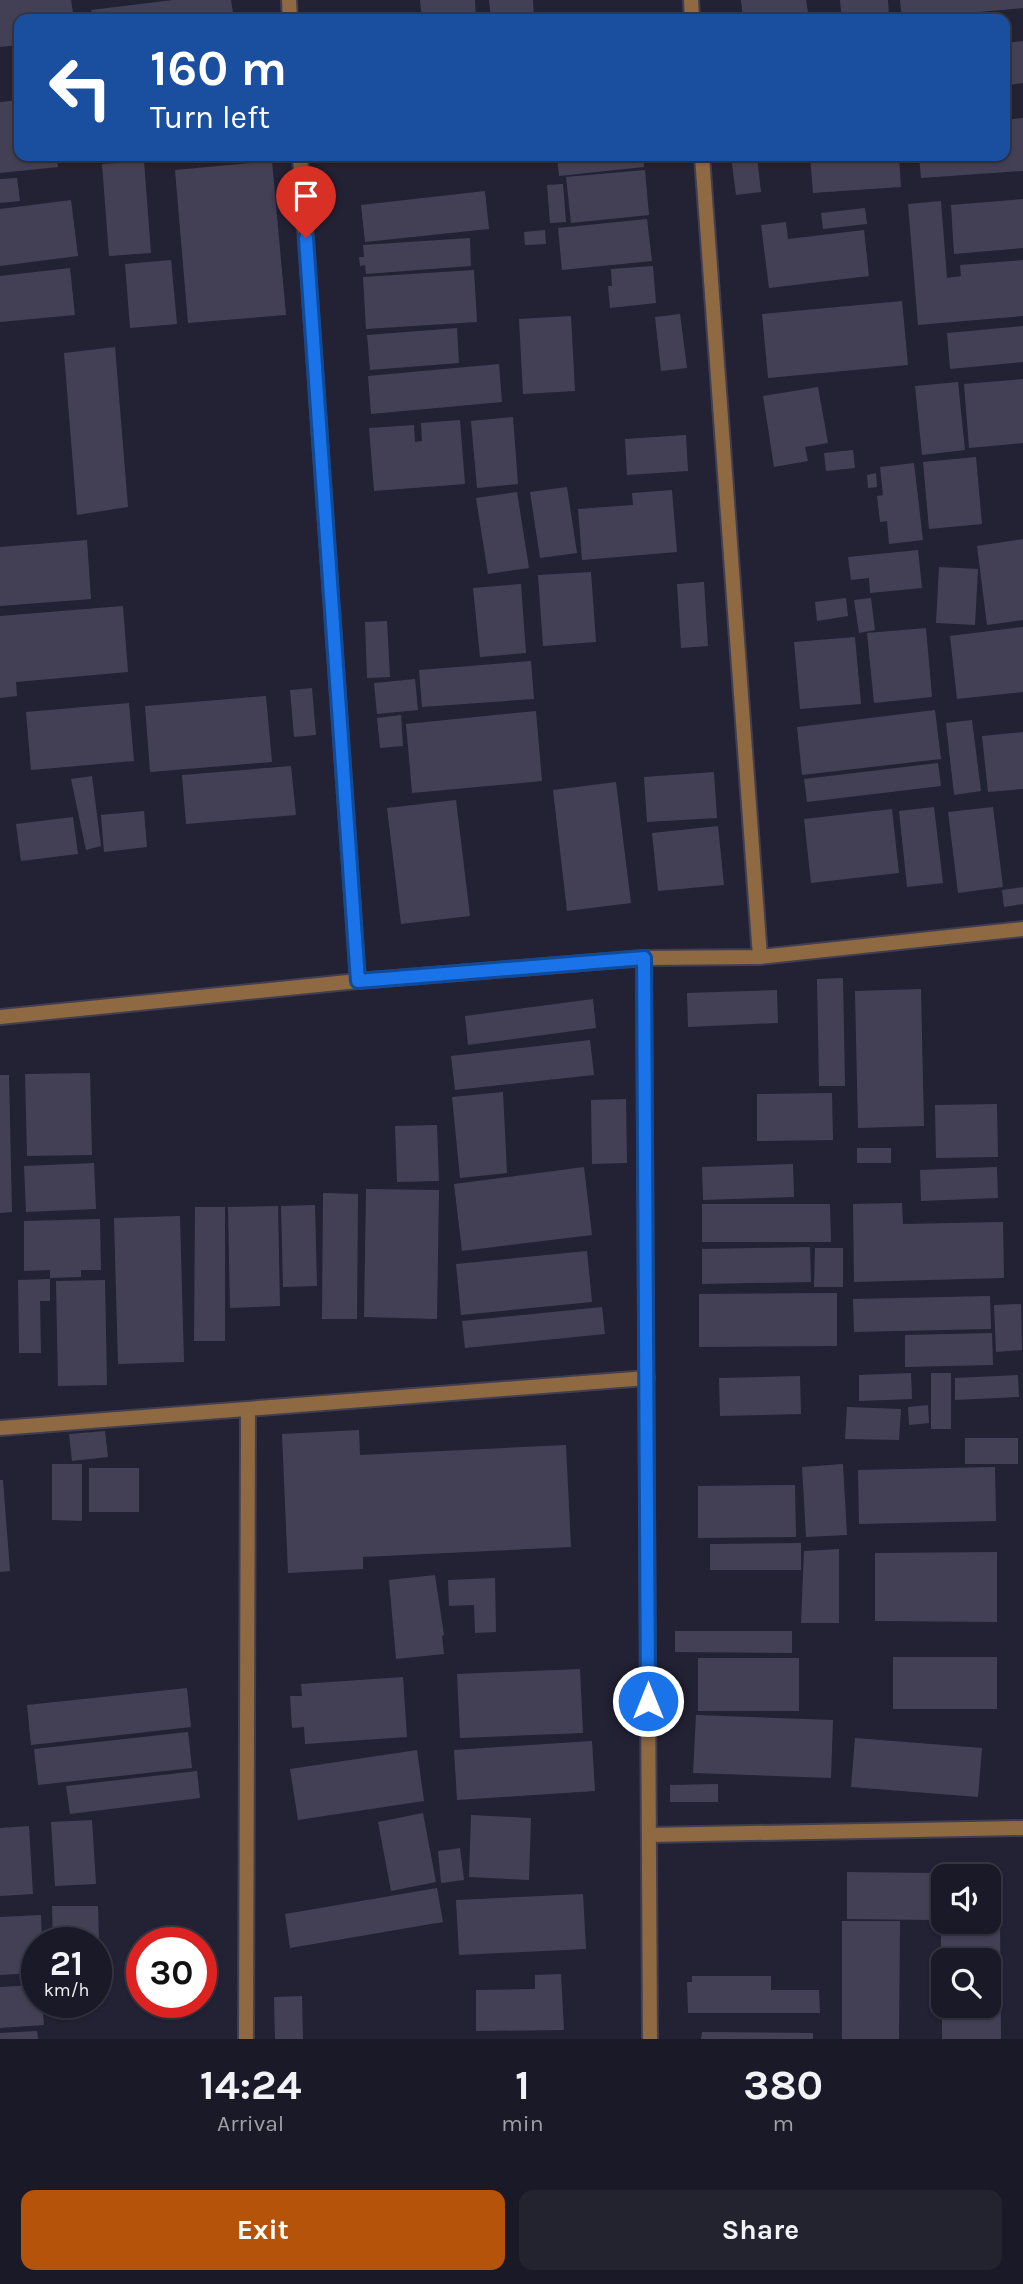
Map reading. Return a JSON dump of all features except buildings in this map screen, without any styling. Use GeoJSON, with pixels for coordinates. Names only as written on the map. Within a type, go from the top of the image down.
{"type":"FeatureCollection","features":[{"type":"Feature","properties":{"kind":"street"},"geometry":{"type":"LineString","coordinates":[[300,161],[358,981]]}},
{"type":"Feature","properties":{"kind":"street"},"geometry":{"type":"LineString","coordinates":[[702,161],[760,957]]}},
{"type":"Feature","properties":{"kind":"street"},"geometry":{"type":"LineString","coordinates":[[0,1017],[358,981],[644,958],[760,957],[1023,929]]}},
{"type":"Feature","properties":{"kind":"street"},"geometry":{"type":"LineString","coordinates":[[644,958],[650,2039]]}},
{"type":"Feature","properties":{"kind":"street"},"geometry":{"type":"LineString","coordinates":[[0,1428],[647,1378]]}},
{"type":"Feature","properties":{"kind":"street"},"geometry":{"type":"LineString","coordinates":[[247,2039],[248,1409]]}},
{"type":"Feature","properties":{"kind":"street"},"geometry":{"type":"LineString","coordinates":[[649,1835],[1023,1828]]}},
{"type":"Feature","properties":{"kind":"route"},"geometry":{"type":"LineString","coordinates":[[306,238],[358,981],[644,958],[648,1701]]}}]}
